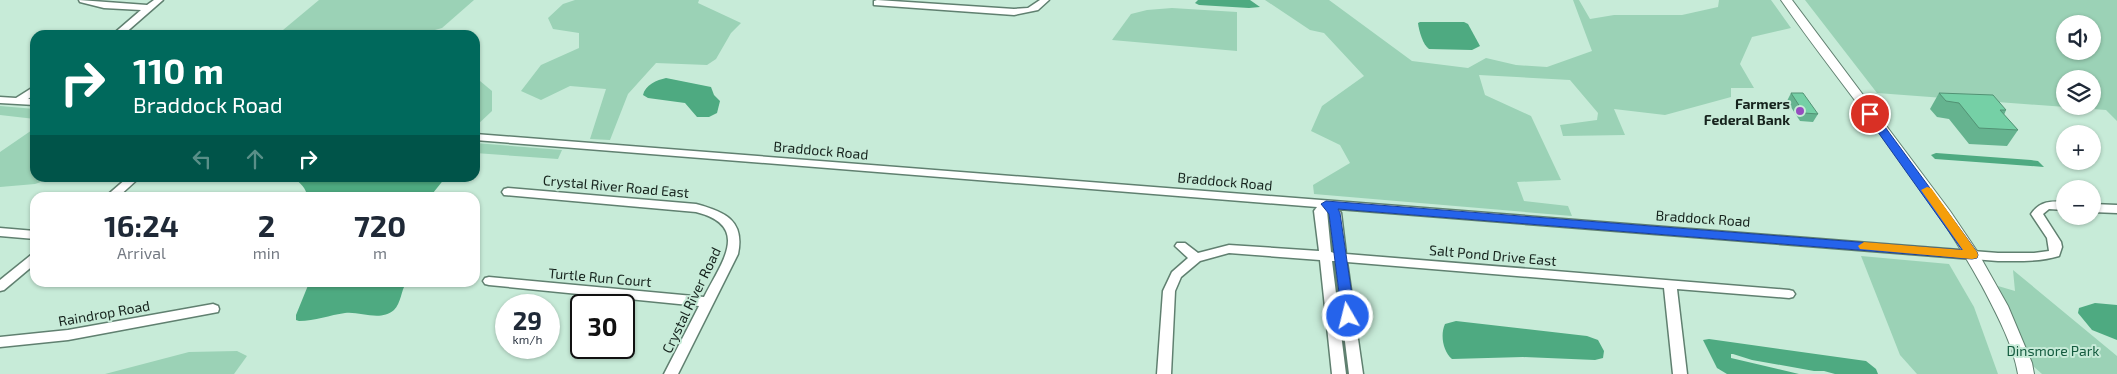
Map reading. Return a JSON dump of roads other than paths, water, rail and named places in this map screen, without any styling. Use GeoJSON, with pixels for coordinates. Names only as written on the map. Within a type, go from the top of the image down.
{"type":"FeatureCollection","features":[{"type":"Feature","properties":{"kind":"main road"},"geometry":{"type":"LineString","coordinates":[[1786,0],[1945,214],[1972,255],[2000,306],[2024,363],[2026,374]]}},
{"type":"Feature","properties":{"kind":"street"},"geometry":{"type":"LineString","coordinates":[[83,0],[121,7],[149,8]]}},
{"type":"Feature","properties":{"kind":"street"},"geometry":{"type":"LineString","coordinates":[[123,30],[159,0]]}},
{"type":"Feature","properties":{"kind":"street"},"geometry":{"type":"LineString","coordinates":[[877,2],[1034,12],[1045,0]]}},
{"type":"Feature","properties":{"kind":"street"},"geometry":{"type":"LineString","coordinates":[[18,101],[30,93]]}},
{"type":"Feature","properties":{"kind":"street"},"geometry":{"type":"LineString","coordinates":[[0,100],[30,102]]}},
{"type":"Feature","properties":{"kind":"street","name":"Braddock Road"},"geometry":{"type":"LineString","coordinates":[[480,137],[1972,255],[2033,258],[2055,253],[2055,240],[2039,221],[2037,214],[2040,208],[2056,206]]}},
{"type":"Feature","properties":{"kind":"street"},"geometry":{"type":"LineString","coordinates":[[116,192],[128,182]]}},
{"type":"Feature","properties":{"kind":"street","name":"Crystal River Road East"},"geometry":{"type":"LineString","coordinates":[[508,192],[696,208],[720,216]]}},
{"type":"Feature","properties":{"kind":"street"},"geometry":{"type":"LineString","coordinates":[[1339,374],[1320,211],[1326,204],[1334,213],[1356,374]]}},
{"type":"Feature","properties":{"kind":"street"},"geometry":{"type":"LineString","coordinates":[[2101,208],[2117,209]]}},
{"type":"Feature","properties":{"kind":"street","name":"Crystal River Road"},"geometry":{"type":"LineString","coordinates":[[671,374],[732,254],[735,243],[733,228],[720,216]]}},
{"type":"Feature","properties":{"kind":"street"},"geometry":{"type":"LineString","coordinates":[[0,232],[30,235]]}},
{"type":"Feature","properties":{"kind":"street"},"geometry":{"type":"LineString","coordinates":[[1164,374],[1169,290],[1176,275],[1196,258],[1181,246]]}},
{"type":"Feature","properties":{"kind":"street","name":"Salt Pond Drive East"},"geometry":{"type":"LineString","coordinates":[[1196,258],[1229,249],[1790,294]]}},
{"type":"Feature","properties":{"kind":"street"},"geometry":{"type":"LineString","coordinates":[[0,287],[30,262]]}},
{"type":"Feature","properties":{"kind":"street","name":"Turtle Run Court"},"geometry":{"type":"LineString","coordinates":[[489,281],[708,302]]}},
{"type":"Feature","properties":{"kind":"street"},"geometry":{"type":"LineString","coordinates":[[1670,284],[1680,374]]}},
{"type":"Feature","properties":{"kind":"street","name":"Raindrop Road"},"geometry":{"type":"LineString","coordinates":[[0,342],[68,335],[213,309]]}},
{"type":"Feature","properties":{"kind":"place","name":"Farmers Federal Bank"},"geometry":{"type":"Point","coordinates":[1800,111]}},
{"type":"Feature","properties":{"kind":"park label","name":"Dinsmore Park"},"geometry":{"type":"Point","coordinates":[2053,350]}}]}
